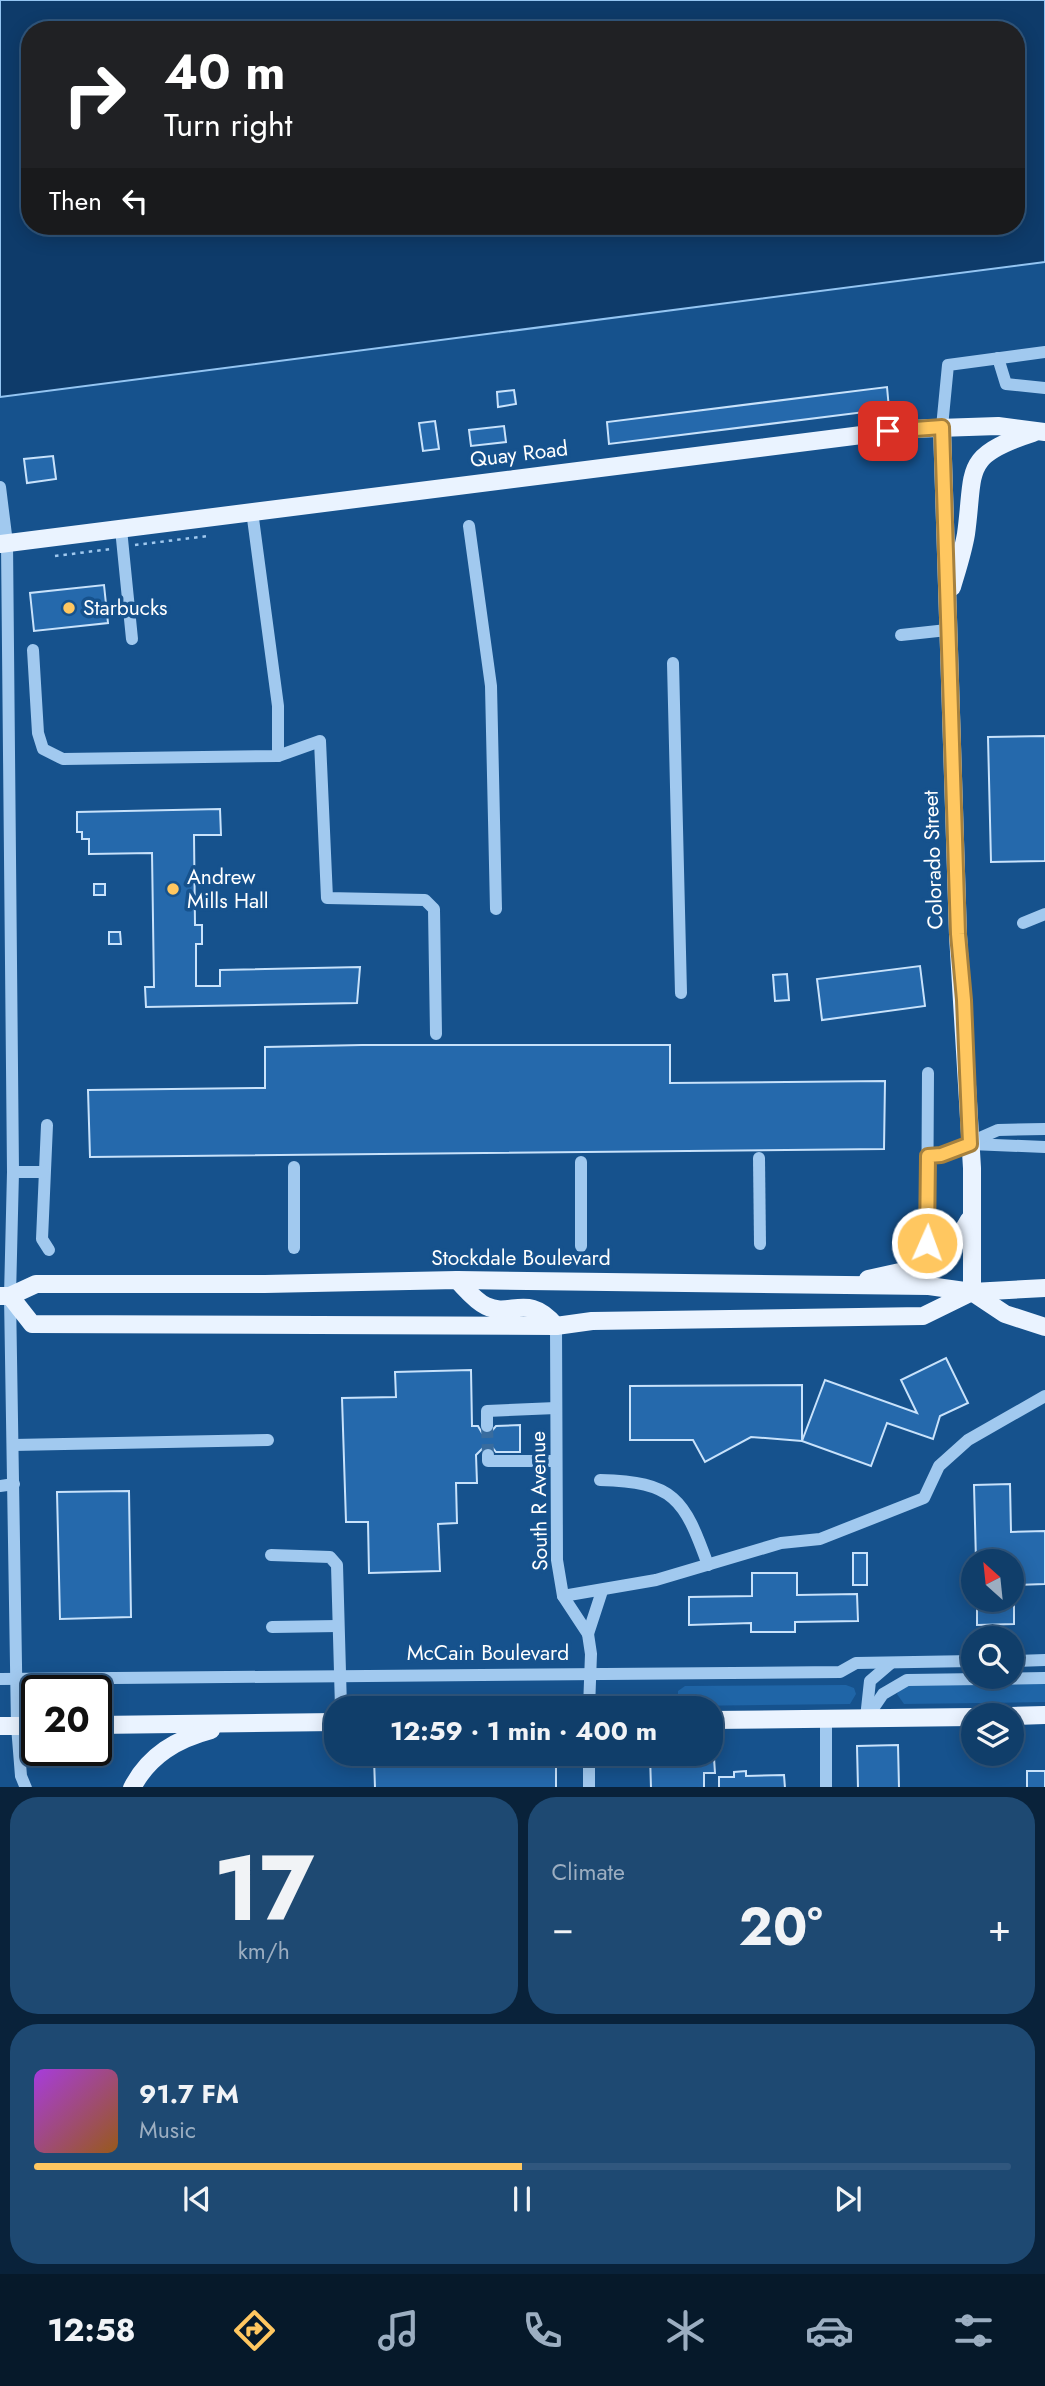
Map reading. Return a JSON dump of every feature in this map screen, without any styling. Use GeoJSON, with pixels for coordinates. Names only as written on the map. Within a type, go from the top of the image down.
{"type":"FeatureCollection","features":[{"type":"Feature","properties":{"kind":"main road","name":"Quay Road"},"geometry":{"type":"LineString","coordinates":[[3,543],[122,538],[251,511],[888,431],[998,426],[1042,432]]}},
{"type":"Feature","properties":{"kind":"main road","name":"Colorado Street"},"geometry":{"type":"LineString","coordinates":[[942,427],[958,934],[964,1000],[970,1144],[972,1292]]}},
{"type":"Feature","properties":{"kind":"main road"},"geometry":{"type":"LineString","coordinates":[[947,608],[966,535],[969,489],[974,470],[981,458],[1000,444],[1042,432]]}},
{"type":"Feature","properties":{"kind":"main road"},"geometry":{"type":"LineString","coordinates":[[840,1285],[927,1266],[948,1256],[971,1216]]}},
{"type":"Feature","properties":{"kind":"main road"},"geometry":{"type":"LineString","coordinates":[[457,1280],[486,1307],[531,1308],[546,1314],[556,1326]]}},
{"type":"Feature","properties":{"kind":"main road","name":"Stockdale Boulevard"},"geometry":{"type":"LineString","coordinates":[[5,1296],[36,1283],[457,1280],[929,1286],[972,1292],[1045,1288]]}},
{"type":"Feature","properties":{"kind":"main road"},"geometry":{"type":"LineString","coordinates":[[5,1296],[32,1324],[556,1326],[592,1321],[923,1316],[972,1292],[1005,1314],[1045,1327]]}},
{"type":"Feature","properties":{"kind":"main road"},"geometry":{"type":"LineString","coordinates":[[1024,1716],[1045,1715]]}},
{"type":"Feature","properties":{"kind":"main road"},"geometry":{"type":"LineString","coordinates":[[723,1720],[961,1717]]}},
{"type":"Feature","properties":{"kind":"main road"},"geometry":{"type":"LineString","coordinates":[[112,1725],[324,1722]]}},
{"type":"Feature","properties":{"kind":"main road"},"geometry":{"type":"LineString","coordinates":[[132,1787],[156,1756],[176,1741],[215,1729],[248,1724]]}},
{"type":"Feature","properties":{"kind":"street"},"geometry":{"type":"LineString","coordinates":[[942,427],[948,365],[1045,352]]}},
{"type":"Feature","properties":{"kind":"street"},"geometry":{"type":"LineString","coordinates":[[998,358],[1006,384],[1045,388]]}},
{"type":"Feature","properties":{"kind":"street"},"geometry":{"type":"LineString","coordinates":[[0,486],[3,543],[6,1077],[13,1172],[5,1296],[13,1445],[18,1679],[9,1726],[26,1787]]}},
{"type":"Feature","properties":{"kind":"street"},"geometry":{"type":"LineString","coordinates":[[251,511],[278,706],[278,756]]}},
{"type":"Feature","properties":{"kind":"street"},"geometry":{"type":"LineString","coordinates":[[469,526],[491,686],[496,909]]}},
{"type":"Feature","properties":{"kind":"street"},"geometry":{"type":"LineString","coordinates":[[122,538],[132,639]]}},
{"type":"Feature","properties":{"kind":"street"},"geometry":{"type":"LineString","coordinates":[[901,635],[947,630]]}},
{"type":"Feature","properties":{"kind":"street"},"geometry":{"type":"LineString","coordinates":[[33,650],[38,733],[43,749],[63,759],[278,756],[320,741],[327,898],[425,900],[434,909],[436,1034]]}},
{"type":"Feature","properties":{"kind":"street"},"geometry":{"type":"LineString","coordinates":[[673,663],[681,993]]}},
{"type":"Feature","properties":{"kind":"street"},"geometry":{"type":"LineString","coordinates":[[1023,923],[1045,914]]}},
{"type":"Feature","properties":{"kind":"street"},"geometry":{"type":"LineString","coordinates":[[927,1243],[928,1073]]}},
{"type":"Feature","properties":{"kind":"street"},"geometry":{"type":"LineString","coordinates":[[47,1125],[42,1239],[49,1250]]}},
{"type":"Feature","properties":{"kind":"street"},"geometry":{"type":"LineString","coordinates":[[928,1156],[941,1155],[998,1130],[1045,1129]]}},
{"type":"Feature","properties":{"kind":"street"},"geometry":{"type":"LineString","coordinates":[[970,1144],[1045,1147]]}},
{"type":"Feature","properties":{"kind":"street"},"geometry":{"type":"LineString","coordinates":[[759,1158],[760,1244]]}},
{"type":"Feature","properties":{"kind":"street"},"geometry":{"type":"LineString","coordinates":[[581,1162],[581,1246]]}},
{"type":"Feature","properties":{"kind":"street"},"geometry":{"type":"LineString","coordinates":[[294,1167],[294,1248]]}},
{"type":"Feature","properties":{"kind":"street"},"geometry":{"type":"LineString","coordinates":[[13,1172],[43,1172]]}},
{"type":"Feature","properties":{"kind":"street","name":"South R Avenue"},"geometry":{"type":"LineString","coordinates":[[556,1326],[557,1560],[563,1595],[588,1634],[592,1654],[589,1696]]}},
{"type":"Feature","properties":{"kind":"street"},"geometry":{"type":"LineString","coordinates":[[563,1595],[602,1591],[656,1580],[781,1543],[820,1539],[924,1498],[939,1466],[968,1440],[1045,1396]]}},
{"type":"Feature","properties":{"kind":"street"},"geometry":{"type":"LineString","coordinates":[[487,1426],[487,1411],[556,1408]]}},
{"type":"Feature","properties":{"kind":"street"},"geometry":{"type":"LineString","coordinates":[[13,1445],[268,1440]]}},
{"type":"Feature","properties":{"kind":"street"},"geometry":{"type":"LineString","coordinates":[[488,1455],[488,1461],[556,1461]]}},
{"type":"Feature","properties":{"kind":"street"},"geometry":{"type":"LineString","coordinates":[[600,1480],[640,1481],[670,1494],[692,1520],[708,1565]]}},
{"type":"Feature","properties":{"kind":"street"},"geometry":{"type":"LineString","coordinates":[[0,1486],[14,1484]]}},
{"type":"Feature","properties":{"kind":"street"},"geometry":{"type":"LineString","coordinates":[[271,1555],[330,1556],[337,1565],[341,1696]]}},
{"type":"Feature","properties":{"kind":"street"},"geometry":{"type":"LineString","coordinates":[[588,1634],[602,1591]]}},
{"type":"Feature","properties":{"kind":"street"},"geometry":{"type":"LineString","coordinates":[[272,1627],[338,1626]]}},
{"type":"Feature","properties":{"kind":"street"},"geometry":{"type":"LineString","coordinates":[[1024,1661],[1045,1660]]}},
{"type":"Feature","properties":{"kind":"street","name":"McCain Boulevard"},"geometry":{"type":"LineString","coordinates":[[0,1679],[840,1672],[856,1663],[961,1661]]}},
{"type":"Feature","properties":{"kind":"street"},"geometry":{"type":"LineString","coordinates":[[866,1719],[870,1681],[892,1662]]}},
{"type":"Feature","properties":{"kind":"street"},"geometry":{"type":"LineString","coordinates":[[866,1719],[883,1694],[907,1680],[1045,1678]]}},
{"type":"Feature","properties":{"kind":"street"},"geometry":{"type":"LineString","coordinates":[[826,1720],[826,1787]]}},
{"type":"Feature","properties":{"kind":"street"},"geometry":{"type":"LineString","coordinates":[[589,1766],[589,1787]]}},
{"type":"Feature","properties":{"kind":"path"},"geometry":{"type":"LineString","coordinates":[[55,556],[122,538],[215,535]]}},
{"type":"Feature","properties":{"kind":"shaded area"},"geometry":{"type":"Polygon","coordinates":[[[0,0],[1045,0],[1045,262],[0,397],[0,0]]]}},
{"type":"Feature","properties":{"kind":"shaded area"},"geometry":{"type":"Polygon","coordinates":[[[1024,1683],[1045,1683],[1045,1702],[904,1704],[897,1694],[902,1685],[961,1684],[961,1689],[1024,1689],[1024,1683]]]}},
{"type":"Feature","properties":{"kind":"shaded area"},"geometry":{"type":"Polygon","coordinates":[[[846,1685],[854,1688],[856,1694],[850,1704],[723,1706],[723,1696],[678,1696],[678,1691],[685,1686],[846,1685]]]}},
{"type":"Feature","properties":{"kind":"building"},"geometry":{"type":"Polygon","coordinates":[[[887,387],[889,409],[609,444],[607,422],[887,387]]]}},
{"type":"Feature","properties":{"kind":"building"},"geometry":{"type":"Polygon","coordinates":[[[514,390],[516,404],[498,407],[497,392],[514,390]]]}},
{"type":"Feature","properties":{"kind":"building"},"geometry":{"type":"Polygon","coordinates":[[[435,421],[439,449],[423,451],[419,423],[435,421]]]}},
{"type":"Feature","properties":{"kind":"building"},"geometry":{"type":"Polygon","coordinates":[[[504,426],[506,442],[471,446],[469,430],[504,426]]]}},
{"type":"Feature","properties":{"kind":"building"},"geometry":{"type":"Polygon","coordinates":[[[53,456],[56,479],[27,483],[24,459],[53,456]]]}},
{"type":"Feature","properties":{"kind":"building","name":"Starbucks"},"geometry":{"type":"Polygon","coordinates":[[[104,585],[108,623],[34,631],[30,593],[104,585]]]}},
{"type":"Feature","properties":{"kind":"building"},"geometry":{"type":"Polygon","coordinates":[[[1045,736],[1045,861],[991,862],[988,737],[1045,736]]]}},
{"type":"Feature","properties":{"kind":"building","name":"Andrew Mills Hall"},"geometry":{"type":"Polygon","coordinates":[[[220,809],[221,835],[194,835],[195,925],[202,925],[202,944],[196,944],[196,986],[220,986],[220,970],[360,967],[357,1003],[146,1007],[145,987],[154,987],[152,853],[89,854],[89,839],[82,839],[82,832],[77,832],[77,812],[220,809]]]}},
{"type":"Feature","properties":{"kind":"building"},"geometry":{"type":"Polygon","coordinates":[[[94,884],[105,884],[105,895],[94,895],[94,884]]]}},
{"type":"Feature","properties":{"kind":"building"},"geometry":{"type":"Polygon","coordinates":[[[109,932],[120,932],[121,944],[109,944],[109,932]]]}},
{"type":"Feature","properties":{"kind":"building"},"geometry":{"type":"Polygon","coordinates":[[[920,966],[925,1006],[822,1020],[817,979],[920,966]]]}},
{"type":"Feature","properties":{"kind":"building"},"geometry":{"type":"Polygon","coordinates":[[[787,974],[789,1000],[775,1001],[773,975],[787,974]]]}},
{"type":"Feature","properties":{"kind":"building"},"geometry":{"type":"Polygon","coordinates":[[[670,1045],[670,1083],[885,1081],[884,1149],[90,1157],[88,1090],[265,1088],[265,1047],[670,1045]]]}},
{"type":"Feature","properties":{"kind":"building"},"geometry":{"type":"Polygon","coordinates":[[[946,1358],[968,1403],[940,1416],[933,1439],[887,1423],[871,1466],[802,1441],[825,1380],[917,1413],[901,1380],[946,1358]]]}},
{"type":"Feature","properties":{"kind":"building"},"geometry":{"type":"Polygon","coordinates":[[[471,1370],[472,1426],[478,1426],[482,1433],[488,1435],[496,1426],[520,1425],[520,1452],[496,1452],[492,1447],[484,1447],[476,1455],[477,1483],[456,1483],[457,1523],[438,1524],[440,1571],[369,1573],[368,1522],[346,1522],[342,1398],[396,1397],[395,1372],[471,1370]]]}},
{"type":"Feature","properties":{"kind":"building"},"geometry":{"type":"Polygon","coordinates":[[[802,1385],[802,1441],[751,1437],[705,1462],[693,1440],[630,1440],[630,1386],[802,1385]]]}},
{"type":"Feature","properties":{"kind":"building"},"geometry":{"type":"Polygon","coordinates":[[[1010,1484],[1011,1532],[1045,1531],[1045,1584],[1024,1585],[1024,1549],[976,1549],[974,1485],[1010,1484]]]}},
{"type":"Feature","properties":{"kind":"building"},"geometry":{"type":"Polygon","coordinates":[[[129,1491],[131,1617],[60,1619],[57,1492],[129,1491]]]}},
{"type":"Feature","properties":{"kind":"building"},"geometry":{"type":"Polygon","coordinates":[[[853,1553],[867,1553],[867,1585],[853,1585],[853,1553]]]}},
{"type":"Feature","properties":{"kind":"building"},"geometry":{"type":"Polygon","coordinates":[[[752,1573],[797,1573],[797,1595],[857,1594],[858,1621],[795,1622],[795,1632],[751,1632],[751,1623],[689,1625],[689,1597],[752,1596],[752,1573]]]}},
{"type":"Feature","properties":{"kind":"building"},"geometry":{"type":"Polygon","coordinates":[[[977,1612],[1014,1612],[1014,1624],[977,1625],[977,1612]]]}},
{"type":"Feature","properties":{"kind":"building"},"geometry":{"type":"Polygon","coordinates":[[[898,1745],[899,1787],[858,1787],[857,1746],[898,1745]]]}},
{"type":"Feature","properties":{"kind":"building"},"geometry":{"type":"Polygon","coordinates":[[[374,1766],[556,1766],[556,1787],[375,1787],[374,1766]]]}},
{"type":"Feature","properties":{"kind":"building"},"geometry":{"type":"Polygon","coordinates":[[[650,1766],[715,1766],[715,1773],[704,1773],[704,1787],[651,1787],[650,1766]]]}},
{"type":"Feature","properties":{"kind":"building"},"geometry":{"type":"Polygon","coordinates":[[[746,1771],[746,1776],[784,1775],[785,1787],[719,1787],[719,1777],[734,1777],[734,1772],[746,1771]]]}},
{"type":"Feature","properties":{"kind":"building"},"geometry":{"type":"Polygon","coordinates":[[[1027,1771],[1045,1771],[1045,1787],[1027,1787],[1027,1771]]]}},
{"type":"Feature","properties":{"kind":"tunnel"},"geometry":{"type":"LineString","coordinates":[[487,1426],[488,1455]]}},
{"type":"Feature","properties":{"kind":"place","name":"Starbucks"},"geometry":{"type":"Point","coordinates":[69,608]}},
{"type":"Feature","properties":{"kind":"place","name":"Andrew Mills Hall"},"geometry":{"type":"Point","coordinates":[173,889]}},
{"type":"Feature","properties":{"kind":"route"},"geometry":{"type":"LineString","coordinates":[[888,431],[942,427],[958,934],[964,1000],[970,1144],[941,1155],[928,1156],[927,1243]]}}]}
